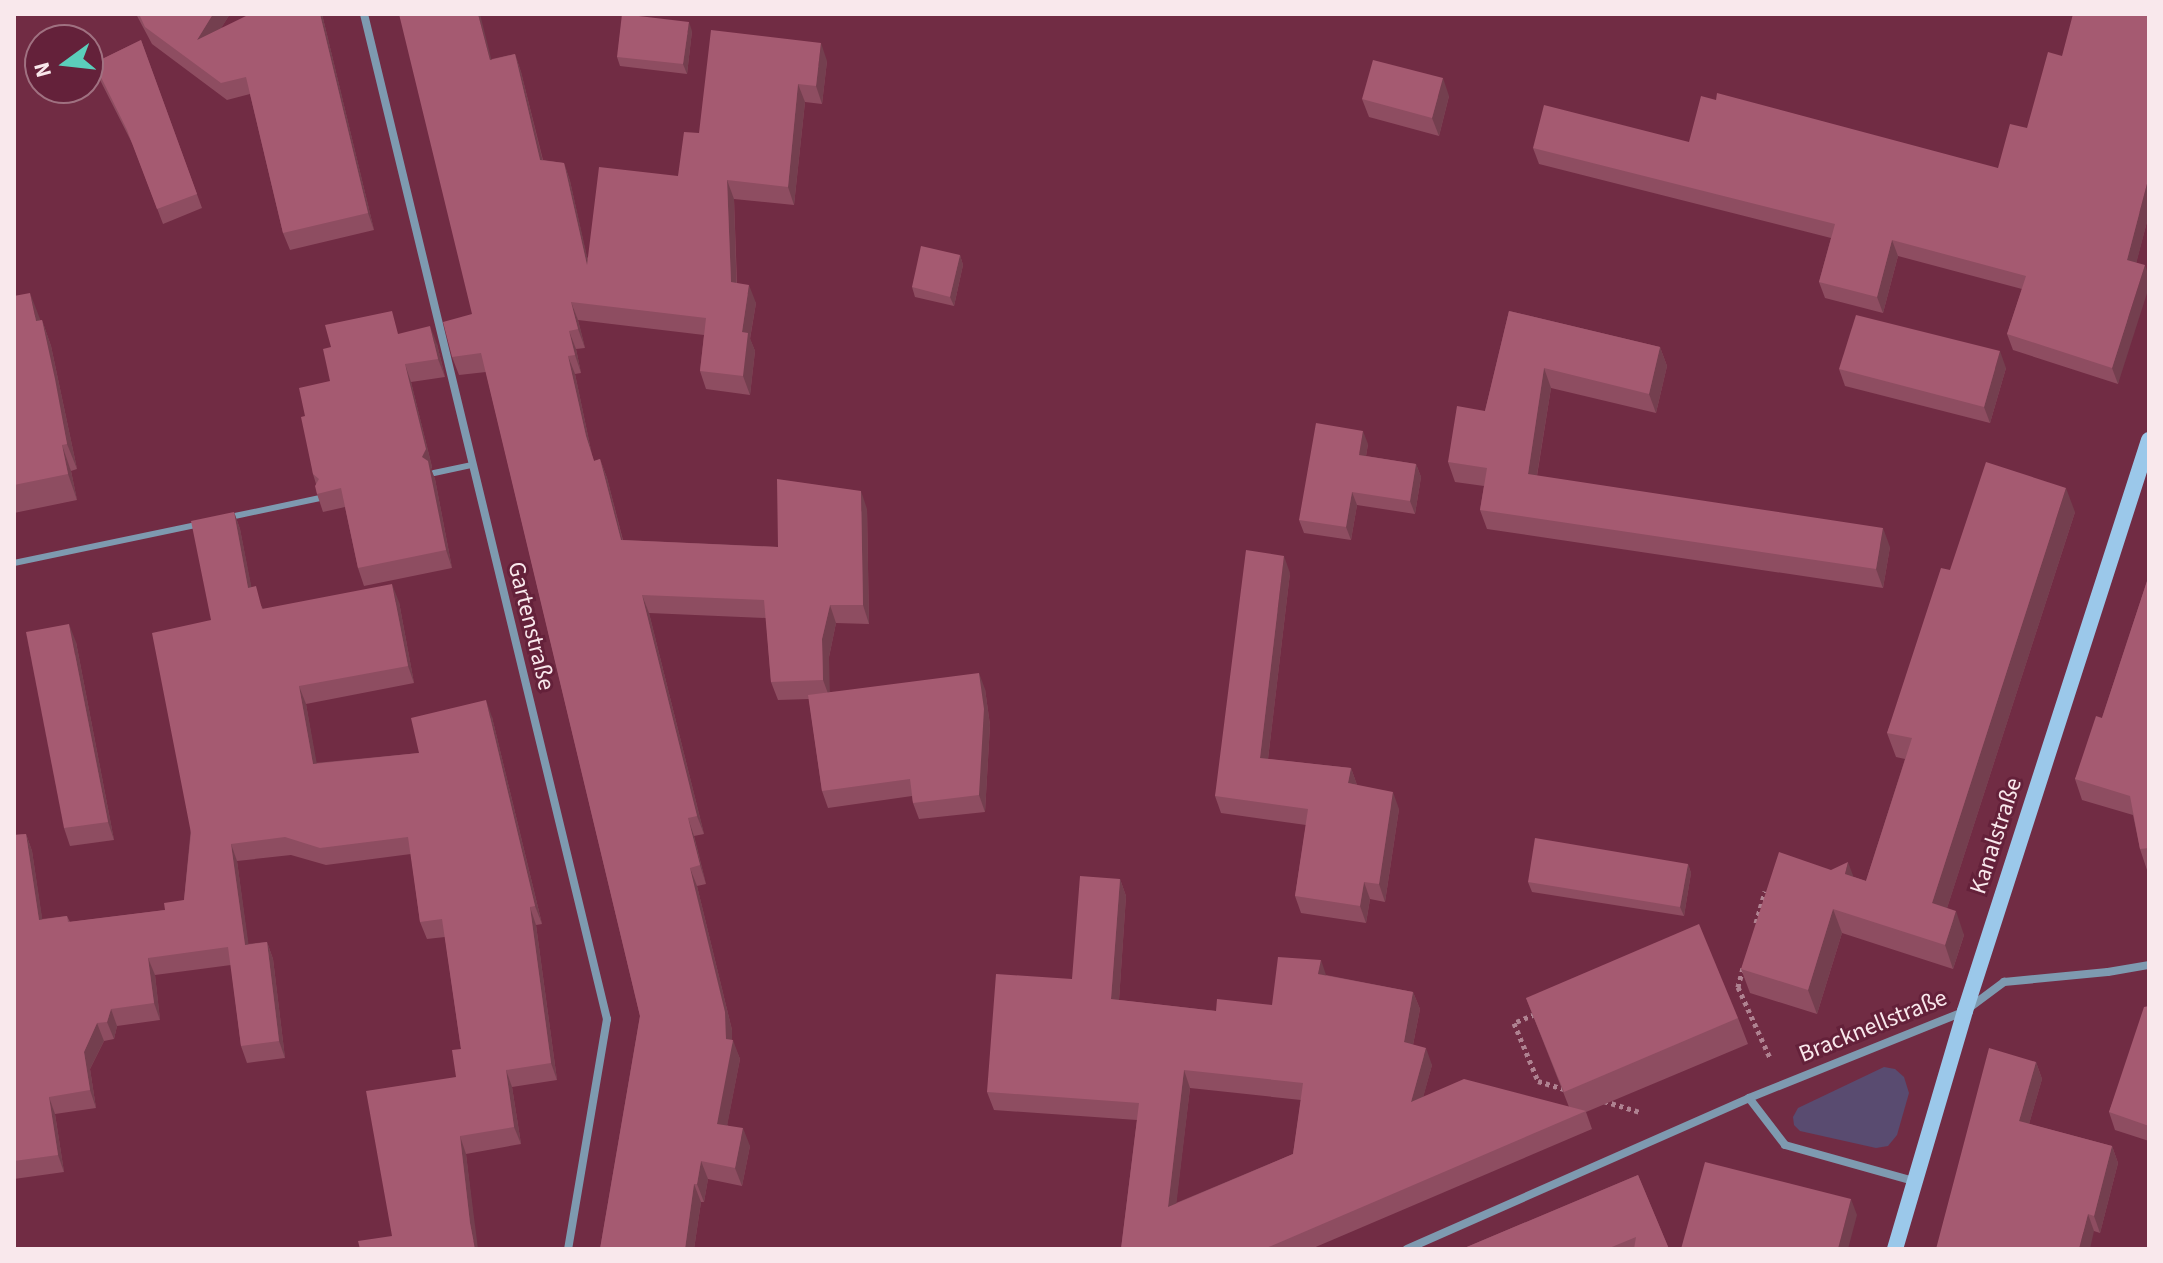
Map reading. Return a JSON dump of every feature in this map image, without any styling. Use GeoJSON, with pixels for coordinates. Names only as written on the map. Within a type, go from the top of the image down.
{"type":"FeatureCollection","features":[{"type":"Feature","properties":{"kind":"street","name":"Gartenstraße"},"geometry":{"type":"LineString","coordinates":[[364,14],[607,1019],[568,1249]]}},
{"type":"Feature","properties":{"kind":"street","name":"Kanalstraße"},"geometry":{"type":"LineString","coordinates":[[1895,1249],[1965,1011],[2149,440]]}},
{"type":"Feature","properties":{"kind":"street","name":"Bracknellstraße"},"geometry":{"type":"LineString","coordinates":[[1407,1249],[1781,1084],[1965,1011],[2004,982],[2149,965]]}},
{"type":"Feature","properties":{"kind":"street"},"geometry":{"type":"LineString","coordinates":[[1749,1098],[1785,1145],[1914,1181]]}},
{"type":"Feature","properties":{"kind":"lane"},"geometry":{"type":"LineString","coordinates":[[434,473],[472,465]]}},
{"type":"Feature","properties":{"kind":"lane"},"geometry":{"type":"LineString","coordinates":[[218,520],[320,498]]}},
{"type":"Feature","properties":{"kind":"lane"},"geometry":{"type":"LineString","coordinates":[[14,563],[204,523]]}},
{"type":"Feature","properties":{"kind":"path"},"geometry":{"type":"LineString","coordinates":[[1753,932],[1765,891]]}},
{"type":"Feature","properties":{"kind":"path"},"geometry":{"type":"LineString","coordinates":[[1745,960],[1738,987],[1781,1084]]}},
{"type":"Feature","properties":{"kind":"path"},"geometry":{"type":"LineString","coordinates":[[1542,1011],[1514,1023],[1538,1081],[1581,1094]]}},
{"type":"Feature","properties":{"kind":"path"},"geometry":{"type":"LineString","coordinates":[[1595,1099],[1687,1126]]}},
{"type":"Feature","properties":{"kind":"shaded area"},"geometry":{"type":"Polygon","coordinates":[[[1884,1067],[1895,1069],[1904,1077],[1909,1093],[1897,1135],[1888,1146],[1876,1148],[1800,1131],[1794,1125],[1793,1117],[1798,1108],[1884,1067]]]}},
{"type":"Feature","properties":{"kind":"building"},"geometry":{"type":"Polygon","coordinates":[[[139,14],[213,14],[197,40],[250,14],[320,14],[368,213],[283,233],[246,77],[221,83],[145,27],[139,14]]]}},
{"type":"Feature","properties":{"kind":"building"},"geometry":{"type":"Polygon","coordinates":[[[399,14],[478,14],[490,60],[515,54],[540,160],[564,163],[587,265],[599,167],[678,176],[684,132],[699,133],[711,30],[821,43],[816,86],[798,84],[788,187],[727,180],[731,282],[749,285],[742,332],[748,333],[743,376],[700,371],[706,318],[571,302],[578,329],[569,331],[575,355],[568,356],[586,436],[594,461],[600,459],[621,540],[778,547],[777,479],[861,491],[863,605],[830,605],[822,639],[823,680],[771,682],[764,600],[642,595],[697,816],[688,818],[700,865],[690,868],[725,1012],[726,1039],[733,1040],[717,1124],[743,1128],[735,1168],[701,1161],[697,1184],[694,1184],[685,1249],[600,1249],[640,1016],[481,353],[452,357],[443,322],[472,314],[399,14]]]}},
{"type":"Feature","properties":{"kind":"building"},"geometry":{"type":"Polygon","coordinates":[[[622,14],[689,22],[683,64],[617,57],[622,14]]]}},
{"type":"Feature","properties":{"kind":"building"},"geometry":{"type":"Polygon","coordinates":[[[2073,14],[2149,14],[2149,176],[2127,260],[2145,265],[2112,368],[2007,334],[2026,276],[1892,240],[1877,297],[1819,282],[1835,224],[1533,148],[1544,105],[1689,142],[1701,96],[1716,100],[1717,93],[1998,168],[2010,124],[2027,128],[2048,52],[2062,56],[2073,14]]]}},
{"type":"Feature","properties":{"kind":"building"},"geometry":{"type":"Polygon","coordinates":[[[141,40],[197,194],[157,209],[127,130],[104,83],[104,58],[141,40]]]}},
{"type":"Feature","properties":{"kind":"building"},"geometry":{"type":"Polygon","coordinates":[[[1373,60],[1443,78],[1432,118],[1362,99],[1373,60]]]}},
{"type":"Feature","properties":{"kind":"building"},"geometry":{"type":"Polygon","coordinates":[[[921,246],[960,255],[950,297],[912,287],[921,246]]]}},
{"type":"Feature","properties":{"kind":"building"},"geometry":{"type":"Polygon","coordinates":[[[30,293],[36,321],[42,320],[55,379],[67,444],[62,445],[68,474],[14,485],[14,296],[30,293]]]}},
{"type":"Feature","properties":{"kind":"building"},"geometry":{"type":"Polygon","coordinates":[[[392,311],[398,334],[430,326],[438,359],[405,364],[426,449],[422,457],[428,461],[446,550],[358,568],[341,488],[317,494],[315,486],[319,479],[313,474],[301,417],[305,416],[299,388],[330,381],[323,349],[331,347],[325,325],[392,311]]]}},
{"type":"Feature","properties":{"kind":"building"},"geometry":{"type":"Polygon","coordinates":[[[1509,311],[1660,347],[1649,394],[1544,368],[1528,474],[1883,528],[1876,569],[1480,510],[1487,468],[1448,462],[1457,406],[1485,411],[1509,311]]]}},
{"type":"Feature","properties":{"kind":"building"},"geometry":{"type":"Polygon","coordinates":[[[1856,315],[2000,351],[1984,407],[1839,369],[1856,315]]]}},
{"type":"Feature","properties":{"kind":"building"},"geometry":{"type":"Polygon","coordinates":[[[1316,423],[1363,431],[1359,455],[1416,464],[1410,501],[1352,492],[1346,527],[1299,520],[1316,423]]]}},
{"type":"Feature","properties":{"kind":"building"},"geometry":{"type":"Polygon","coordinates":[[[1986,462],[2066,488],[1932,903],[1956,911],[1945,945],[1833,909],[1808,990],[1741,969],[1779,852],[1831,870],[1848,862],[1845,874],[1866,881],[1912,738],[1887,733],[1941,568],[1950,570],[1986,462]]]}},
{"type":"Feature","properties":{"kind":"building"},"geometry":{"type":"Polygon","coordinates":[[[234,512],[248,588],[256,586],[262,609],[392,584],[408,666],[299,686],[313,764],[419,753],[411,718],[486,700],[535,906],[530,907],[551,1063],[506,1070],[514,1127],[460,1136],[475,1249],[360,1249],[358,1241],[392,1236],[366,1091],[456,1077],[452,1050],[461,1049],[442,919],[420,922],[408,837],[320,848],[285,837],[231,844],[245,945],[267,942],[279,1041],[241,1046],[228,947],[148,958],[154,1003],[111,1009],[107,1022],[97,1023],[84,1052],[90,1090],[49,1097],[58,1155],[14,1161],[14,835],[26,834],[39,920],[67,916],[68,922],[165,910],[164,903],[184,900],[191,833],[152,633],[211,620],[191,521],[234,512]]]}},
{"type":"Feature","properties":{"kind":"building"},"geometry":{"type":"Polygon","coordinates":[[[1246,550],[1284,556],[1260,758],[1351,768],[1348,783],[1393,792],[1379,884],[1364,882],[1360,906],[1295,896],[1308,809],[1215,796],[1246,550]]]}},
{"type":"Feature","properties":{"kind":"building"},"geometry":{"type":"Polygon","coordinates":[[[2149,575],[2149,848],[2140,849],[2130,796],[2075,779],[2096,716],[2102,718],[2149,575]]]}},
{"type":"Feature","properties":{"kind":"building"},"geometry":{"type":"Polygon","coordinates":[[[69,624],[108,822],[64,828],[26,632],[69,624]]]}},
{"type":"Feature","properties":{"kind":"building"},"geometry":{"type":"Polygon","coordinates":[[[979,673],[984,709],[979,795],[913,803],[910,779],[822,791],[808,695],[979,673]]]}},
{"type":"Feature","properties":{"kind":"building"},"geometry":{"type":"Polygon","coordinates":[[[1535,838],[1688,864],[1680,907],[1528,882],[1535,838]]]}},
{"type":"Feature","properties":{"kind":"building"},"geometry":{"type":"Polygon","coordinates":[[[1080,876],[1120,879],[1111,999],[1216,1011],[1217,999],[1272,1005],[1278,957],[1321,960],[1318,974],[1413,992],[1404,1042],[1426,1048],[1411,1102],[1464,1079],[1586,1111],[1264,1249],[1121,1249],[1139,1103],[987,1092],[996,974],[1072,979],[1080,876]],[[1184,1070],[1168,1207],[1293,1154],[1303,1083],[1184,1070]]]}},
{"type":"Feature","properties":{"kind":"building"},"geometry":{"type":"Polygon","coordinates":[[[1699,924],[1738,1018],[1564,1092],[1526,998],[1699,924]]]}},
{"type":"Feature","properties":{"kind":"building"},"geometry":{"type":"Polygon","coordinates":[[[2149,1006],[2149,1126],[2109,1112],[2144,1007],[2149,1006]]]}},
{"type":"Feature","properties":{"kind":"building"},"geometry":{"type":"Polygon","coordinates":[[[1989,1048],[2036,1062],[2019,1121],[2112,1146],[2094,1216],[2088,1214],[2079,1249],[1936,1249],[1989,1048]]]}},
{"type":"Feature","properties":{"kind":"building"},"geometry":{"type":"Polygon","coordinates":[[[1705,1162],[1851,1199],[1838,1249],[1681,1249],[1705,1162]]]}},
{"type":"Feature","properties":{"kind":"building"},"geometry":{"type":"Polygon","coordinates":[[[1638,1175],[1669,1249],[1634,1249],[1636,1237],[1607,1249],[1462,1249],[1638,1175]]]}}]}
